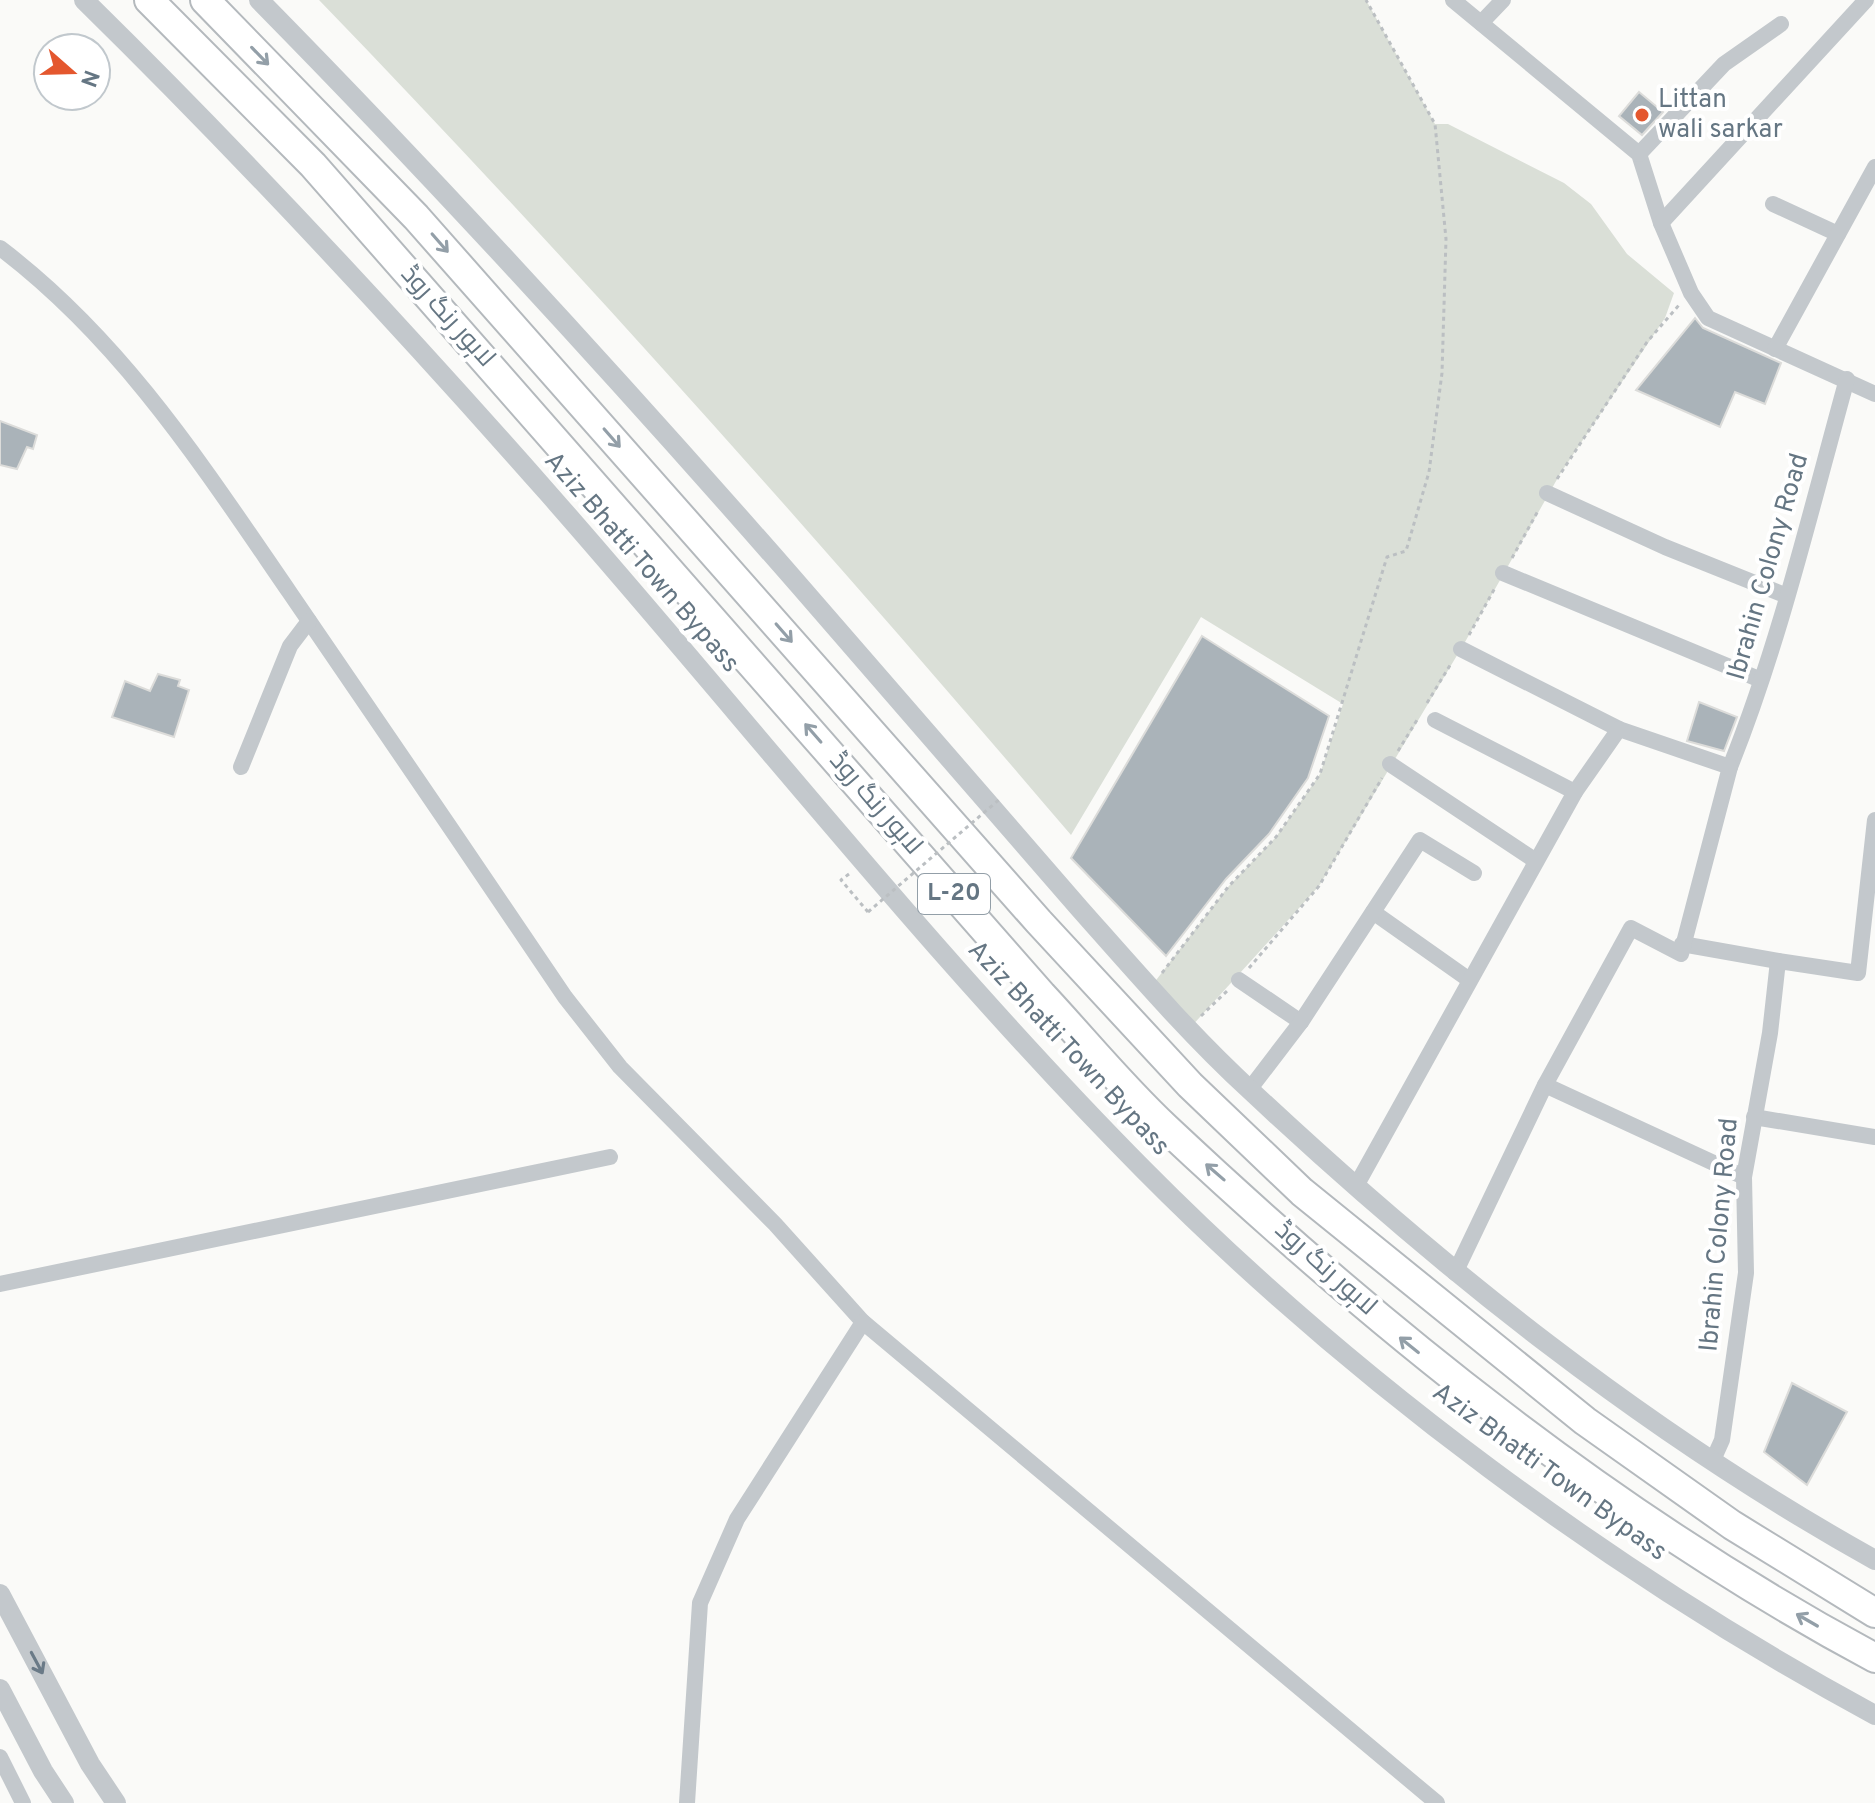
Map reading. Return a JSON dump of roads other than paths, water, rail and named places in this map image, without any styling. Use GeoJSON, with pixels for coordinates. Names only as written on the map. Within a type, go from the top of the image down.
{"type":"FeatureCollection","features":[{"type":"Feature","properties":{"kind":"highway","name":"لاہور رنگ روڈ"},"geometry":{"type":"LineString","coordinates":[[149,0],[313,165],[1042,995],[1164,1126],[1402,1339],[1491,1409],[1714,1562],[1875,1658]]}},
{"type":"Feature","properties":{"kind":"highway","name":"لاہور رنگ روڈ"},"geometry":{"type":"LineString","coordinates":[[205,0],[416,217],[1039,922],[1190,1085],[1302,1192],[1585,1421],[1732,1525],[1875,1613]]}},
{"type":"Feature","properties":{"kind":"street","name":"Aziz Bhatti Town Bypass"},"geometry":{"type":"LineString","coordinates":[[84,0],[298,216],[547,493],[1007,1027],[1146,1173],[1316,1329],[1448,1437],[1659,1585],[1875,1715]]}},
{"type":"Feature","properties":{"kind":"street"},"geometry":{"type":"LineString","coordinates":[[259,0],[451,196],[786,570],[1150,988],[1249,1090],[1455,1273],[1587,1375],[1713,1460],[1875,1560]]}},
{"type":"Feature","properties":{"kind":"street"},"geometry":{"type":"LineString","coordinates":[[1453,0],[1639,154],[1661,223],[1691,293],[1708,318],[1873,389]]}},
{"type":"Feature","properties":{"kind":"street"},"geometry":{"type":"LineString","coordinates":[[1481,23],[1503,0]]}},
{"type":"Feature","properties":{"kind":"street"},"geometry":{"type":"LineString","coordinates":[[1661,223],[1866,0]]}},
{"type":"Feature","properties":{"kind":"street"},"geometry":{"type":"LineString","coordinates":[[1639,154],[1724,64],[1781,24]]}},
{"type":"Feature","properties":{"kind":"street"},"geometry":{"type":"LineString","coordinates":[[1775,349],[1875,167]]}},
{"type":"Feature","properties":{"kind":"street"},"geometry":{"type":"LineString","coordinates":[[1773,204],[1838,234]]}},
{"type":"Feature","properties":{"kind":"street"},"geometry":{"type":"LineString","coordinates":[[0,248],[124,363],[226,497],[574,1009],[620,1067],[775,1224],[863,1322],[1437,1803]]}},
{"type":"Feature","properties":{"kind":"street","name":"Ibrahin Colony Road"},"geometry":{"type":"LineString","coordinates":[[1682,944],[1730,767],[1787,596],[1847,379]]}},
{"type":"Feature","properties":{"kind":"street"},"geometry":{"type":"LineString","coordinates":[[1547,493],[1665,547],[1787,596]]}},
{"type":"Feature","properties":{"kind":"street"},"geometry":{"type":"LineString","coordinates":[[1503,573],[1761,680]]}},
{"type":"Feature","properties":{"kind":"street"},"geometry":{"type":"LineString","coordinates":[[241,767],[290,646],[309,621]]}},
{"type":"Feature","properties":{"kind":"street"},"geometry":{"type":"LineString","coordinates":[[1461,649],[1619,729],[1730,767]]}},
{"type":"Feature","properties":{"kind":"street"},"geometry":{"type":"LineString","coordinates":[[1435,720],[1575,792]]}},
{"type":"Feature","properties":{"kind":"street"},"geometry":{"type":"LineString","coordinates":[[1356,1186],[1468,979],[1575,792],[1619,729]]}},
{"type":"Feature","properties":{"kind":"street"},"geometry":{"type":"LineString","coordinates":[[1390,764],[1536,861]]}},
{"type":"Feature","properties":{"kind":"street"},"geometry":{"type":"LineString","coordinates":[[1455,1273],[1545,1085],[1631,928],[1681,954],[1682,944],[1858,973],[1875,820]]}},
{"type":"Feature","properties":{"kind":"street"},"geometry":{"type":"LineString","coordinates":[[1249,1090],[1301,1022],[1420,840],[1474,873]]}},
{"type":"Feature","properties":{"kind":"street"},"geometry":{"type":"LineString","coordinates":[[1373,912],[1468,979]]}},
{"type":"Feature","properties":{"kind":"street","name":"Ibrahin Colony Road"},"geometry":{"type":"LineString","coordinates":[[1713,1460],[1722,1440],[1746,1273],[1744,1177],[1770,1033],[1778,961]]}},
{"type":"Feature","properties":{"kind":"street"},"geometry":{"type":"LineString","coordinates":[[1239,980],[1301,1022]]}},
{"type":"Feature","properties":{"kind":"street"},"geometry":{"type":"LineString","coordinates":[[1545,1085],[1744,1177]]}},
{"type":"Feature","properties":{"kind":"street"},"geometry":{"type":"LineString","coordinates":[[1754,1117],[1875,1137]]}},
{"type":"Feature","properties":{"kind":"street"},"geometry":{"type":"LineString","coordinates":[[0,1284],[610,1157]]}},
{"type":"Feature","properties":{"kind":"street"},"geometry":{"type":"LineString","coordinates":[[687,1803],[700,1603],[737,1519],[863,1322]]}},
{"type":"Feature","properties":{"kind":"street"},"geometry":{"type":"LineString","coordinates":[[0,1594],[90,1764],[116,1803]]}},
{"type":"Feature","properties":{"kind":"street"},"geometry":{"type":"LineString","coordinates":[[0,1689],[43,1771],[64,1803]]}},
{"type":"Feature","properties":{"kind":"street"},"geometry":{"type":"LineString","coordinates":[[0,1757],[23,1803]]}},
{"type":"Feature","properties":{"kind":"place","name":"Littan wali sarkar"},"geometry":{"type":"Point","coordinates":[1642,115]}}]}
